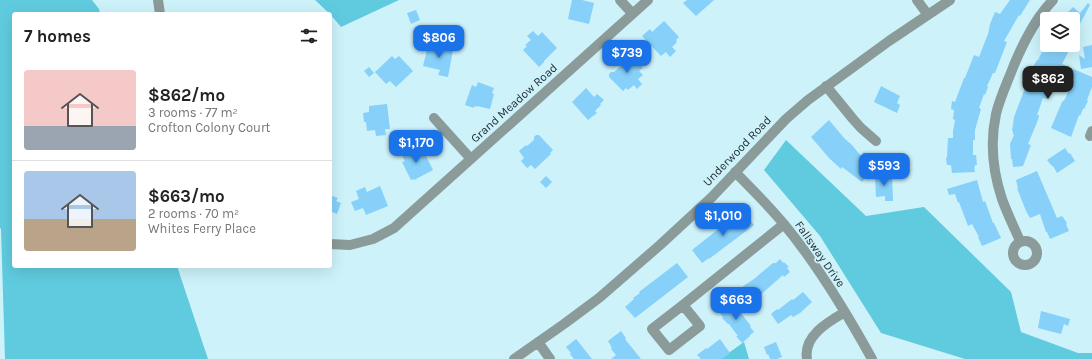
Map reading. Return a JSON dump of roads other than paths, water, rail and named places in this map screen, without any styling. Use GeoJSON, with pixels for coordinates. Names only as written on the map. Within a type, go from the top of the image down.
{"type":"FeatureCollection","features":[{"type":"Feature","properties":{"kind":"street"},"geometry":{"type":"LineString","coordinates":[[158,0],[160,12]]}},
{"type":"Feature","properties":{"kind":"street"},"geometry":{"type":"LineString","coordinates":[[620,0],[632,14]]}},
{"type":"Feature","properties":{"kind":"street","name":"Grand Meadow Road"},"geometry":{"type":"LineString","coordinates":[[332,244],[350,245],[373,240],[394,228],[648,0]]}},
{"type":"Feature","properties":{"kind":"street"},"geometry":{"type":"LineString","coordinates":[[917,0],[928,15]]}},
{"type":"Feature","properties":{"kind":"street","name":"Underwood Road"},"geometry":{"type":"LineString","coordinates":[[514,359],[604,294],[687,221],[786,119],[808,100],[950,0]]}},
{"type":"Feature","properties":{"kind":"street"},"geometry":{"type":"LineString","coordinates":[[1020,241],[1002,199],[994,166],[993,148],[996,115],[1000,100],[1027,36],[1044,9],[1053,0]]}},
{"type":"Feature","properties":{"kind":"street"},"geometry":{"type":"LineString","coordinates":[[826,86],[861,128],[876,141]]}},
{"type":"Feature","properties":{"kind":"street"},"geometry":{"type":"LineString","coordinates":[[434,118],[471,159]]}},
{"type":"Feature","properties":{"kind":"street","name":"Fallsway Drive"},"geometry":{"type":"LineString","coordinates":[[735,172],[764,201],[807,254],[845,312],[872,359]]}},
{"type":"Feature","properties":{"kind":"street"},"geometry":{"type":"LineString","coordinates":[[683,305],[700,326],[669,350],[652,329],[784,224]]}},
{"type":"Feature","properties":{"kind":"street"},"geometry":{"type":"LineString","coordinates":[[807,359],[806,355],[809,343],[815,334],[825,324],[845,312]]}},
{"type":"Feature","properties":{"kind":"street"},"geometry":{"type":"LineString","coordinates":[[538,342],[550,359]]}}]}
